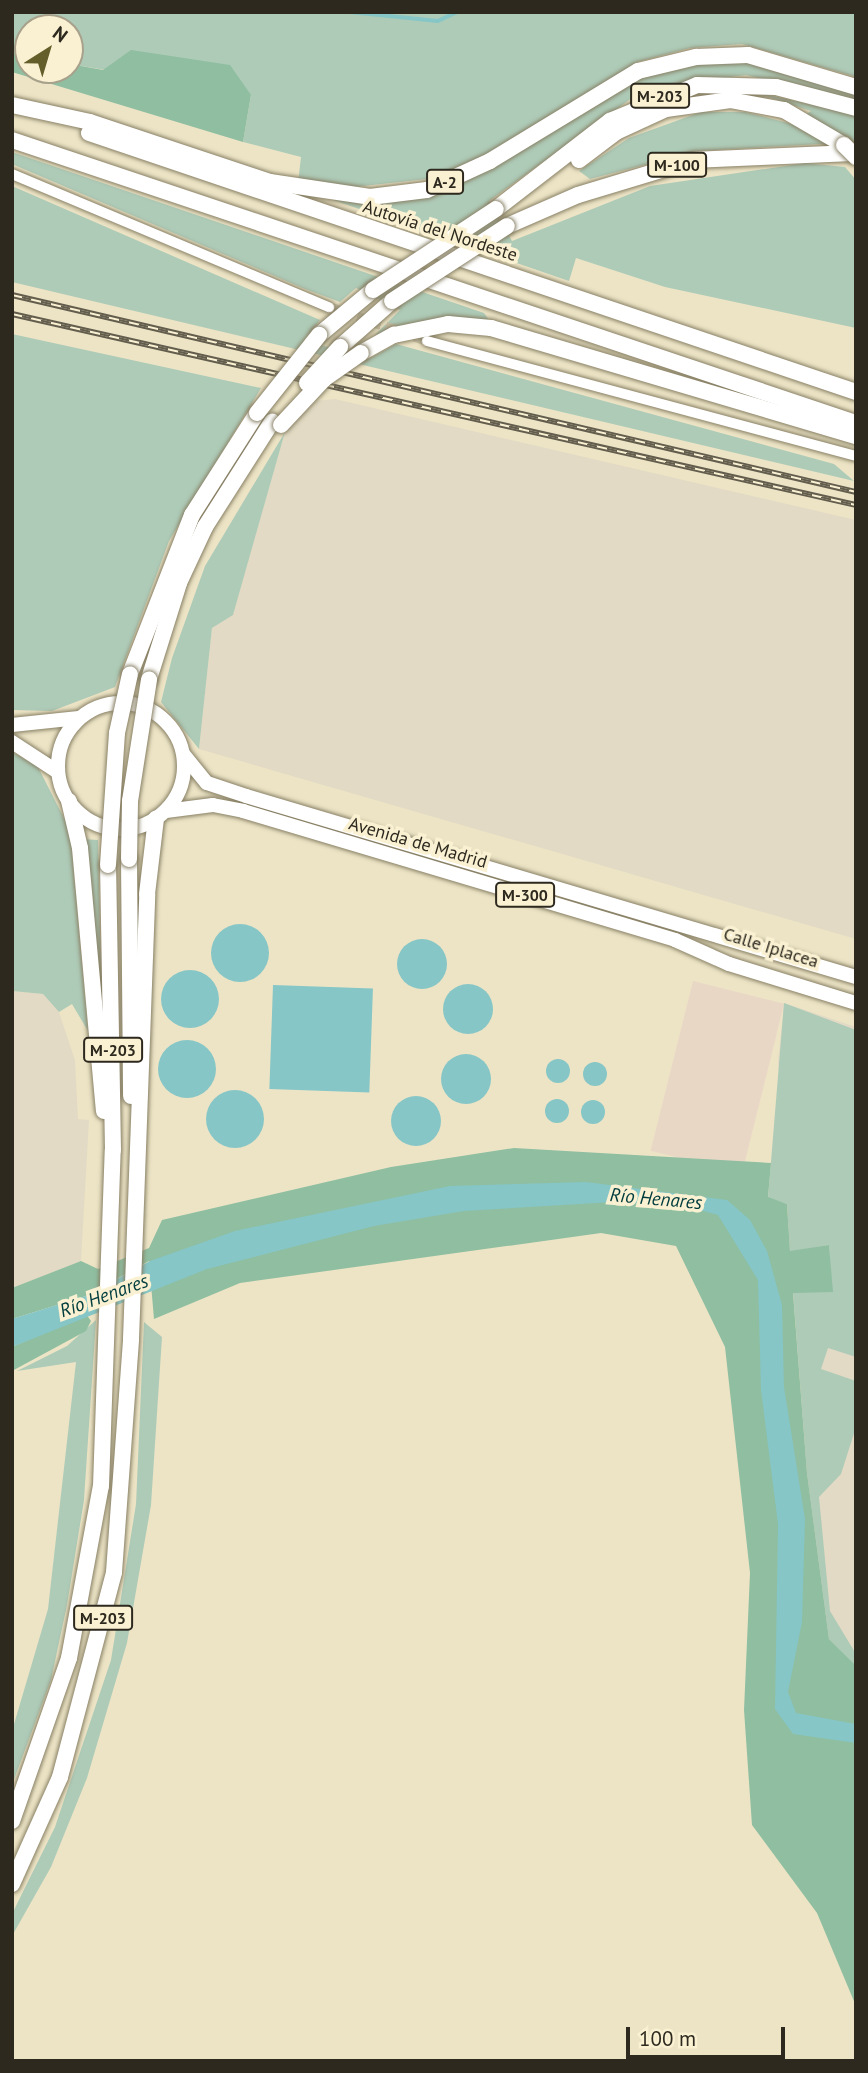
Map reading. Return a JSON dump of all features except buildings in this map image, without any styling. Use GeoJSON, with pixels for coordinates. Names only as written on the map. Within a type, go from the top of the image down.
{"type":"FeatureCollection","features":[{"type":"Feature","properties":{"kind":"highway","name":"A-2"},"geometry":{"type":"LineString","coordinates":[[12,106],[90,122],[270,182],[370,197],[427,190],[491,161],[638,71],[696,57],[748,55],[856,87]]}},
{"type":"Feature","properties":{"kind":"highway","name":"M-203"},"geometry":{"type":"LineString","coordinates":[[12,1821],[69,1658],[90,1563],[101,1486],[110,1208],[108,865],[115,746],[130,674],[192,515],[257,413],[319,335],[373,290],[496,209],[610,121],[696,85],[776,87],[856,108]]}},
{"type":"Feature","properties":{"kind":"highway"},"geometry":{"type":"LineString","coordinates":[[496,209],[542,187],[616,132],[666,109],[730,100],[784,110],[856,155]]}},
{"type":"Feature","properties":{"kind":"highway","name":"Autovía del Nordeste"},"geometry":{"type":"LineString","coordinates":[[12,106],[856,392]]}},
{"type":"Feature","properties":{"kind":"highway"},"geometry":{"type":"LineString","coordinates":[[12,140],[856,423]]}},
{"type":"Feature","properties":{"kind":"highway","name":"M-100"},"geometry":{"type":"LineString","coordinates":[[276,423],[340,347],[392,301],[508,226],[578,195],[694,160],[856,155]]}},
{"type":"Feature","properties":{"kind":"highway"},"geometry":{"type":"LineString","coordinates":[[276,423],[324,379],[361,353],[394,335],[448,324],[491,328],[856,436]]}},
{"type":"Feature","properties":{"kind":"highway","name":"M-203"},"geometry":{"type":"LineString","coordinates":[[12,1884],[60,1777],[114,1572],[131,1339],[129,859],[132,789],[149,679],[205,527],[276,423]]}},
{"type":"Feature","properties":{"kind":"highway"},"geometry":{"type":"LineString","coordinates":[[69,801],[82,861],[110,1208]]}},
{"type":"Feature","properties":{"kind":"highway","name":"M-203"},"geometry":{"type":"LineString","coordinates":[[132,1221],[147,894],[161,815]]}},
{"type":"Feature","properties":{"kind":"main road","name":"M-300"},"geometry":{"type":"LineString","coordinates":[[12,725],[79,719],[96,708],[137,705],[164,720],[184,755]]}},
{"type":"Feature","properties":{"kind":"main road"},"geometry":{"type":"LineString","coordinates":[[69,801],[58,772],[64,737],[79,719]]}},
{"type":"Feature","properties":{"kind":"main road"},"geometry":{"type":"LineString","coordinates":[[12,742],[58,772]]}},
{"type":"Feature","properties":{"kind":"main road"},"geometry":{"type":"LineString","coordinates":[[161,815],[180,790],[184,755]]}},
{"type":"Feature","properties":{"kind":"main road","name":"Avenida de Madrid"},"geometry":{"type":"LineString","coordinates":[[184,755],[207,783],[246,796],[856,977]]}},
{"type":"Feature","properties":{"kind":"main road","name":"M-300"},"geometry":{"type":"LineString","coordinates":[[69,801],[102,826],[127,829],[161,815]]}},
{"type":"Feature","properties":{"kind":"main road","name":"Avenida de Madrid"},"geometry":{"type":"LineString","coordinates":[[161,815],[214,805],[243,811],[675,940],[729,964],[856,1003]]}},
{"type":"Feature","properties":{"kind":"main road","name":"Calle Iplacea"},"geometry":{"type":"LineString","coordinates":[[675,940],[856,993]]}},
{"type":"Feature","properties":{"kind":"street"},"geometry":{"type":"LineString","coordinates":[[12,174],[329,307]]}},
{"type":"Feature","properties":{"kind":"street"},"geometry":{"type":"LineString","coordinates":[[427,341],[856,457]]}},
{"type":"Feature","properties":{"kind":"shaded area"},"geometry":{"type":"Polygon","coordinates":[[[335,399],[856,520],[856,939],[199,749],[212,628],[233,614],[285,432],[316,401],[335,399]]]}},
{"type":"Feature","properties":{"kind":"shaded area"},"geometry":{"type":"Polygon","coordinates":[[[693,981],[784,1004],[742,1174],[651,1151],[693,981]]]}},
{"type":"Feature","properties":{"kind":"shaded area"},"geometry":{"type":"Polygon","coordinates":[[[12,991],[43,994],[59,1012],[75,1060],[78,1119],[89,1120],[81,1261],[12,1288],[12,991]]]}},
{"type":"Feature","properties":{"kind":"shaded area"},"geometry":{"type":"Polygon","coordinates":[[[784,1003],[856,1027],[856,1667],[829,1639],[807,1473],[778,1062],[784,1003]]]}},
{"type":"Feature","properties":{"kind":"green space"},"geometry":{"type":"Polygon","coordinates":[[[12,12],[856,12],[856,77],[742,44],[690,48],[637,62],[522,137],[445,177],[336,189],[298,183],[301,157],[243,142],[251,95],[84,66],[84,14],[14,14],[12,53],[12,12]]]}},
{"type":"Feature","properties":{"kind":"green space"},"geometry":{"type":"Polygon","coordinates":[[[131,50],[230,65],[251,95],[243,142],[52,84],[84,84],[84,67],[103,70],[131,50]]]}},
{"type":"Feature","properties":{"kind":"green space"},"geometry":{"type":"Polygon","coordinates":[[[14,53],[14,73],[12,72],[14,53]]]}},
{"type":"Feature","properties":{"kind":"green space"},"geometry":{"type":"Polygon","coordinates":[[[709,59],[758,61],[856,92],[856,101],[746,75],[674,84],[632,98],[489,201],[512,241],[650,186],[805,163],[845,167],[856,180],[856,328],[665,287],[576,258],[569,281],[333,200],[376,202],[480,174],[637,79],[709,59]]]}},
{"type":"Feature","properties":{"kind":"green space"},"geometry":{"type":"Polygon","coordinates":[[[751,91],[856,115],[856,142],[698,151],[590,179],[579,171],[629,138],[701,112],[745,112],[792,124],[811,111],[751,91]]]}},
{"type":"Feature","properties":{"kind":"green space"},"geometry":{"type":"Polygon","coordinates":[[[12,152],[484,313],[489,320],[412,323],[375,335],[400,310],[356,288],[340,302],[305,289],[12,164],[12,152]]]}},
{"type":"Feature","properties":{"kind":"green space"},"geometry":{"type":"Polygon","coordinates":[[[12,186],[320,320],[304,340],[369,359],[396,344],[834,464],[854,481],[12,282],[12,186]]]}},
{"type":"Feature","properties":{"kind":"green space"},"geometry":{"type":"Polygon","coordinates":[[[12,334],[261,388],[169,541],[115,687],[52,711],[12,710],[12,334]]]}},
{"type":"Feature","properties":{"kind":"green space"},"geometry":{"type":"Polygon","coordinates":[[[285,432],[233,615],[212,628],[199,749],[161,702],[172,658],[205,566],[285,432]]]}},
{"type":"Feature","properties":{"kind":"green space"},"geometry":{"type":"Polygon","coordinates":[[[12,752],[38,767],[70,830],[88,1031],[72,1004],[59,1012],[43,994],[12,991],[12,752]]]}},
{"type":"Feature","properties":{"kind":"green space"},"geometry":{"type":"Polygon","coordinates":[[[82,839],[98,840],[102,1024],[82,839]]]}},
{"type":"Feature","properties":{"kind":"green space"},"geometry":{"type":"Polygon","coordinates":[[[784,1003],[856,1030],[856,1357],[828,1348],[821,1369],[856,1381],[856,1427],[841,1474],[819,1497],[830,1611],[856,1654],[856,1667],[829,1639],[807,1473],[793,1292],[832,1292],[829,1245],[790,1252],[787,1204],[768,1198],[784,1003]]]}},
{"type":"Feature","properties":{"kind":"green space"},"geometry":{"type":"Polygon","coordinates":[[[514,1148],[771,1163],[768,1197],[787,1204],[790,1251],[829,1245],[833,1292],[793,1293],[807,1473],[829,1639],[856,1666],[856,2006],[817,1913],[752,1825],[744,1710],[750,1573],[725,1347],[676,1246],[601,1233],[240,1283],[154,1319],[149,1261],[86,1296],[12,1319],[12,1288],[81,1261],[98,1269],[149,1248],[162,1220],[391,1167],[514,1148]]]}},
{"type":"Feature","properties":{"kind":"green space"},"geometry":{"type":"Polygon","coordinates":[[[86,1314],[91,1321],[86,1331],[12,1371],[12,1347],[86,1314]]]}},
{"type":"Feature","properties":{"kind":"green space"},"geometry":{"type":"Polygon","coordinates":[[[96,1320],[84,1500],[67,1605],[51,1680],[12,1785],[12,1731],[48,1609],[76,1362],[17,1371],[67,1346],[96,1320]]]}},
{"type":"Feature","properties":{"kind":"green space"},"geometry":{"type":"Polygon","coordinates":[[[144,1322],[162,1337],[151,1505],[127,1643],[87,1778],[51,1867],[12,1936],[12,1914],[55,1827],[111,1660],[136,1504],[144,1322]]]}},
{"type":"Feature","properties":{"kind":"water"},"geometry":{"type":"Polygon","coordinates":[[[234,924],[246,924],[261,932],[269,947],[269,959],[261,974],[246,982],[234,982],[219,974],[211,959],[211,947],[219,932],[234,924]]]}},
{"type":"Feature","properties":{"kind":"water"},"geometry":{"type":"Polygon","coordinates":[[[422,939],[440,946],[447,964],[440,982],[422,989],[404,982],[397,964],[404,946],[422,939]]]}},
{"type":"Feature","properties":{"kind":"water"},"geometry":{"type":"Polygon","coordinates":[[[184,970],[196,970],[211,978],[219,993],[219,1005],[211,1020],[196,1028],[184,1028],[169,1020],[161,1005],[161,993],[169,978],[184,970]]]}},
{"type":"Feature","properties":{"kind":"water"},"geometry":{"type":"Polygon","coordinates":[[[273,985],[373,988],[369,1092],[269,1089],[273,985]]]}},
{"type":"Feature","properties":{"kind":"water"},"geometry":{"type":"Polygon","coordinates":[[[458,985],[478,985],[492,999],[492,1019],[478,1033],[458,1033],[444,1019],[444,999],[458,985]]]}},
{"type":"Feature","properties":{"kind":"water"},"geometry":{"type":"Polygon","coordinates":[[[181,1040],[193,1040],[208,1048],[216,1063],[216,1075],[208,1090],[193,1098],[181,1098],[166,1090],[158,1075],[158,1063],[166,1048],[181,1040]]]}},
{"type":"Feature","properties":{"kind":"water"},"geometry":{"type":"Polygon","coordinates":[[[466,1054],[484,1061],[491,1079],[484,1097],[466,1104],[448,1097],[441,1079],[448,1061],[466,1054]]]}},
{"type":"Feature","properties":{"kind":"water"},"geometry":{"type":"Polygon","coordinates":[[[558,1059],[569,1066],[570,1071],[563,1082],[558,1083],[547,1076],[546,1071],[553,1060],[558,1059]]]}},
{"type":"Feature","properties":{"kind":"water"},"geometry":{"type":"Polygon","coordinates":[[[595,1062],[606,1069],[607,1074],[600,1085],[595,1086],[584,1079],[583,1074],[590,1063],[595,1062]]]}},
{"type":"Feature","properties":{"kind":"water"},"geometry":{"type":"Polygon","coordinates":[[[229,1090],[241,1090],[256,1098],[264,1113],[264,1125],[256,1140],[241,1148],[229,1148],[214,1140],[206,1125],[206,1113],[214,1098],[229,1090]]]}},
{"type":"Feature","properties":{"kind":"water"},"geometry":{"type":"Polygon","coordinates":[[[416,1096],[434,1103],[441,1121],[434,1139],[416,1146],[398,1139],[391,1121],[398,1103],[416,1096]]]}},
{"type":"Feature","properties":{"kind":"water"},"geometry":{"type":"Polygon","coordinates":[[[557,1099],[568,1106],[569,1111],[562,1122],[557,1123],[546,1116],[545,1111],[552,1100],[557,1099]]]}},
{"type":"Feature","properties":{"kind":"water"},"geometry":{"type":"Polygon","coordinates":[[[593,1100],[604,1107],[605,1112],[598,1123],[593,1124],[582,1117],[581,1112],[588,1101],[593,1100]]]}},
{"type":"Feature","properties":{"kind":"water","name":"Río Henares"},"geometry":{"type":"Polygon","coordinates":[[[586,1182],[727,1200],[750,1220],[767,1251],[782,1305],[784,1387],[805,1519],[802,1622],[788,1692],[796,1713],[856,1724],[856,1743],[793,1734],[775,1709],[778,1524],[761,1390],[758,1280],[718,1215],[685,1206],[613,1202],[464,1211],[374,1226],[207,1269],[12,1347],[12,1319],[86,1296],[150,1261],[235,1231],[450,1186],[586,1182]]]}},
{"type":"Feature","properties":{"kind":"waterway"},"geometry":{"type":"LineString","coordinates":[[350,12],[438,21],[457,12]]}},
{"type":"Feature","properties":{"kind":"tunnel"},"geometry":{"type":"LineString","coordinates":[[329,307],[427,341]]}},
{"type":"Feature","properties":{"kind":"railway"},"geometry":{"type":"LineString","coordinates":[[12,295],[856,492]]}},
{"type":"Feature","properties":{"kind":"railway"},"geometry":{"type":"LineString","coordinates":[[12,314],[856,505]]}}]}
